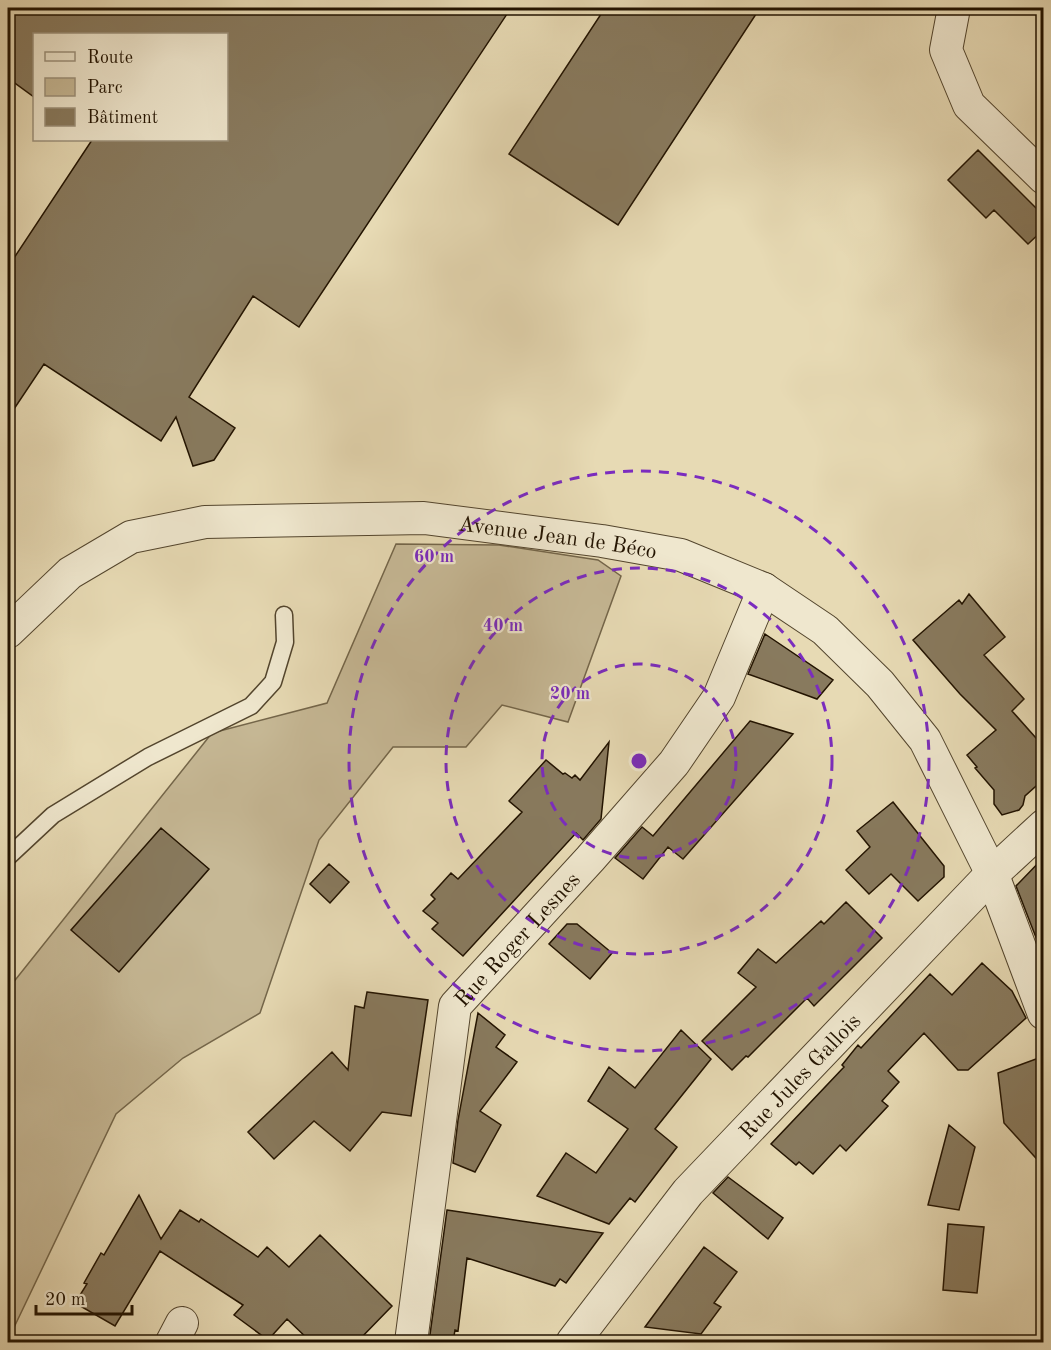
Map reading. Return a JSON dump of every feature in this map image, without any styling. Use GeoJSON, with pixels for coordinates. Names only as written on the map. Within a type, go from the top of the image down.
{"type":"FeatureCollection","features":[{"type":"Feature","properties":{"kind":"street"},"geometry":{"type":"LineString","coordinates":[[954,8],[946,50],[969,105],[1044,178]]}},
{"type":"Feature","properties":{"kind":"street","name":"Avenue Jean de Béco"},"geometry":{"type":"LineString","coordinates":[[8,632],[70,573],[131,537],[204,522],[423,518],[603,541],[681,555],[764,589],[825,630],[880,684],[925,740],[992,874]]}},
{"type":"Feature","properties":{"kind":"street","name":"Rue Roger Lesnes"},"geometry":{"type":"LineString","coordinates":[[411,1342],[454,1006],[674,764],[719,697],[764,589]]}},
{"type":"Feature","properties":{"kind":"street","name":"Rue Jules Gallois"},"geometry":{"type":"LineString","coordinates":[[573,1342],[688,1192],[992,874],[1044,826]]}},
{"type":"Feature","properties":{"kind":"street"},"geometry":{"type":"LineString","coordinates":[[992,874],[1044,1013]]}},
{"type":"Feature","properties":{"kind":"lane"},"geometry":{"type":"LineString","coordinates":[[8,857],[53,815],[148,757],[251,706],[273,682],[285,642],[284,615]]}},
{"type":"Feature","properties":{"kind":"green space"},"geometry":{"type":"Polygon","coordinates":[[[396,544],[499,545],[598,560],[621,576],[568,722],[502,705],[466,747],[393,747],[319,840],[260,1013],[183,1058],[116,1114],[8,1340],[8,989],[212,733],[327,703],[396,544]]]}},
{"type":"Feature","properties":{"kind":"building"},"geometry":{"type":"Polygon","coordinates":[[[8,8],[511,8],[299,327],[253,296],[189,397],[235,428],[214,460],[193,466],[176,417],[161,441],[44,364],[8,418],[8,267],[91,141],[228,141],[228,33],[33,33],[33,96],[8,78],[8,8]]]}},
{"type":"Feature","properties":{"kind":"building"},"geometry":{"type":"Polygon","coordinates":[[[605,8],[760,8],[618,225],[509,154],[605,8]]]}},
{"type":"Feature","properties":{"kind":"building"},"geometry":{"type":"Polygon","coordinates":[[[978,150],[1044,216],[1044,229],[1028,244],[994,210],[986,218],[948,180],[978,150]]]}},
{"type":"Feature","properties":{"kind":"building"},"geometry":{"type":"Polygon","coordinates":[[[969,594],[1005,637],[984,655],[1024,699],[1012,711],[1044,747],[1044,779],[1025,796],[1019,810],[1002,815],[994,804],[994,790],[967,755],[996,730],[960,694],[913,640],[959,600],[962,604],[969,594]]]}},
{"type":"Feature","properties":{"kind":"building"},"geometry":{"type":"Polygon","coordinates":[[[765,634],[833,680],[817,699],[748,674],[765,634]]]}},
{"type":"Feature","properties":{"kind":"building"},"geometry":{"type":"Polygon","coordinates":[[[750,721],[793,734],[683,859],[668,847],[643,879],[615,858],[642,827],[653,836],[750,721]]]}},
{"type":"Feature","properties":{"kind":"building"},"geometry":{"type":"Polygon","coordinates":[[[609,742],[601,819],[583,840],[576,833],[463,956],[432,929],[438,923],[423,911],[435,899],[431,895],[451,873],[458,879],[522,812],[509,801],[546,760],[563,774],[572,778],[575,775],[580,780],[609,742]]]}},
{"type":"Feature","properties":{"kind":"building"},"geometry":{"type":"Polygon","coordinates":[[[893,802],[944,866],[944,877],[918,901],[891,874],[869,894],[846,870],[870,847],[857,831],[893,802]]]}},
{"type":"Feature","properties":{"kind":"building"},"geometry":{"type":"Polygon","coordinates":[[[161,828],[209,869],[119,972],[71,930],[161,828]]]}},
{"type":"Feature","properties":{"kind":"building"},"geometry":{"type":"Polygon","coordinates":[[[1044,857],[1044,958],[1016,886],[1044,857]]]}},
{"type":"Feature","properties":{"kind":"building"},"geometry":{"type":"Polygon","coordinates":[[[329,864],[349,882],[330,903],[310,884],[329,864]]]}},
{"type":"Feature","properties":{"kind":"building"},"geometry":{"type":"Polygon","coordinates":[[[846,902],[882,938],[814,1006],[807,998],[732,1070],[702,1041],[756,987],[738,973],[758,949],[776,963],[821,921],[824,924],[846,902]]]}},
{"type":"Feature","properties":{"kind":"building"},"geometry":{"type":"Polygon","coordinates":[[[567,924],[577,924],[612,953],[590,979],[549,944],[567,924]]]}},
{"type":"Feature","properties":{"kind":"building"},"geometry":{"type":"Polygon","coordinates":[[[982,963],[1012,991],[1026,1018],[968,1070],[958,1070],[924,1033],[888,1071],[899,1082],[882,1101],[888,1106],[846,1151],[840,1145],[813,1174],[799,1162],[796,1165],[771,1144],[844,1067],[842,1065],[858,1045],[861,1048],[930,974],[952,995],[982,963]]]}},
{"type":"Feature","properties":{"kind":"building"},"geometry":{"type":"Polygon","coordinates":[[[367,992],[428,1000],[411,1116],[382,1112],[350,1151],[314,1121],[274,1159],[248,1132],[332,1052],[348,1070],[355,1006],[364,1008],[367,992]]]}},
{"type":"Feature","properties":{"kind":"building"},"geometry":{"type":"Polygon","coordinates":[[[478,1013],[505,1035],[496,1047],[517,1062],[480,1111],[501,1125],[475,1172],[453,1163],[458,1120],[478,1013]]]}},
{"type":"Feature","properties":{"kind":"building"},"geometry":{"type":"Polygon","coordinates":[[[681,1030],[711,1059],[655,1129],[677,1147],[635,1202],[630,1198],[609,1224],[537,1196],[566,1153],[596,1173],[628,1129],[588,1101],[609,1067],[635,1088],[681,1030]]]}},
{"type":"Feature","properties":{"kind":"building"},"geometry":{"type":"Polygon","coordinates":[[[1044,1056],[1044,1167],[1004,1123],[998,1073],[1044,1056]]]}},
{"type":"Feature","properties":{"kind":"building"},"geometry":{"type":"Polygon","coordinates":[[[949,1125],[975,1147],[959,1210],[928,1205],[949,1125]]]}},
{"type":"Feature","properties":{"kind":"building"},"geometry":{"type":"Polygon","coordinates":[[[728,1177],[783,1218],[768,1239],[713,1193],[728,1177]]]}},
{"type":"Feature","properties":{"kind":"building"},"geometry":{"type":"Polygon","coordinates":[[[139,1195],[161,1239],[180,1210],[199,1222],[201,1219],[258,1257],[267,1247],[289,1267],[320,1235],[392,1306],[357,1342],[311,1342],[287,1319],[268,1340],[234,1315],[243,1305],[160,1251],[115,1326],[75,1303],[87,1284],[84,1283],[101,1253],[104,1255],[139,1195]]]}},
{"type":"Feature","properties":{"kind":"building"},"geometry":{"type":"Polygon","coordinates":[[[447,1210],[603,1233],[566,1283],[560,1279],[555,1286],[467,1258],[458,1331],[455,1330],[453,1342],[429,1342],[447,1210]]]}},
{"type":"Feature","properties":{"kind":"building"},"geometry":{"type":"Polygon","coordinates":[[[948,1224],[984,1227],[977,1293],[943,1290],[948,1224]]]}},
{"type":"Feature","properties":{"kind":"building"},"geometry":{"type":"Polygon","coordinates":[[[704,1247],[737,1272],[714,1303],[721,1307],[701,1334],[645,1327],[704,1247]]]}}]}
